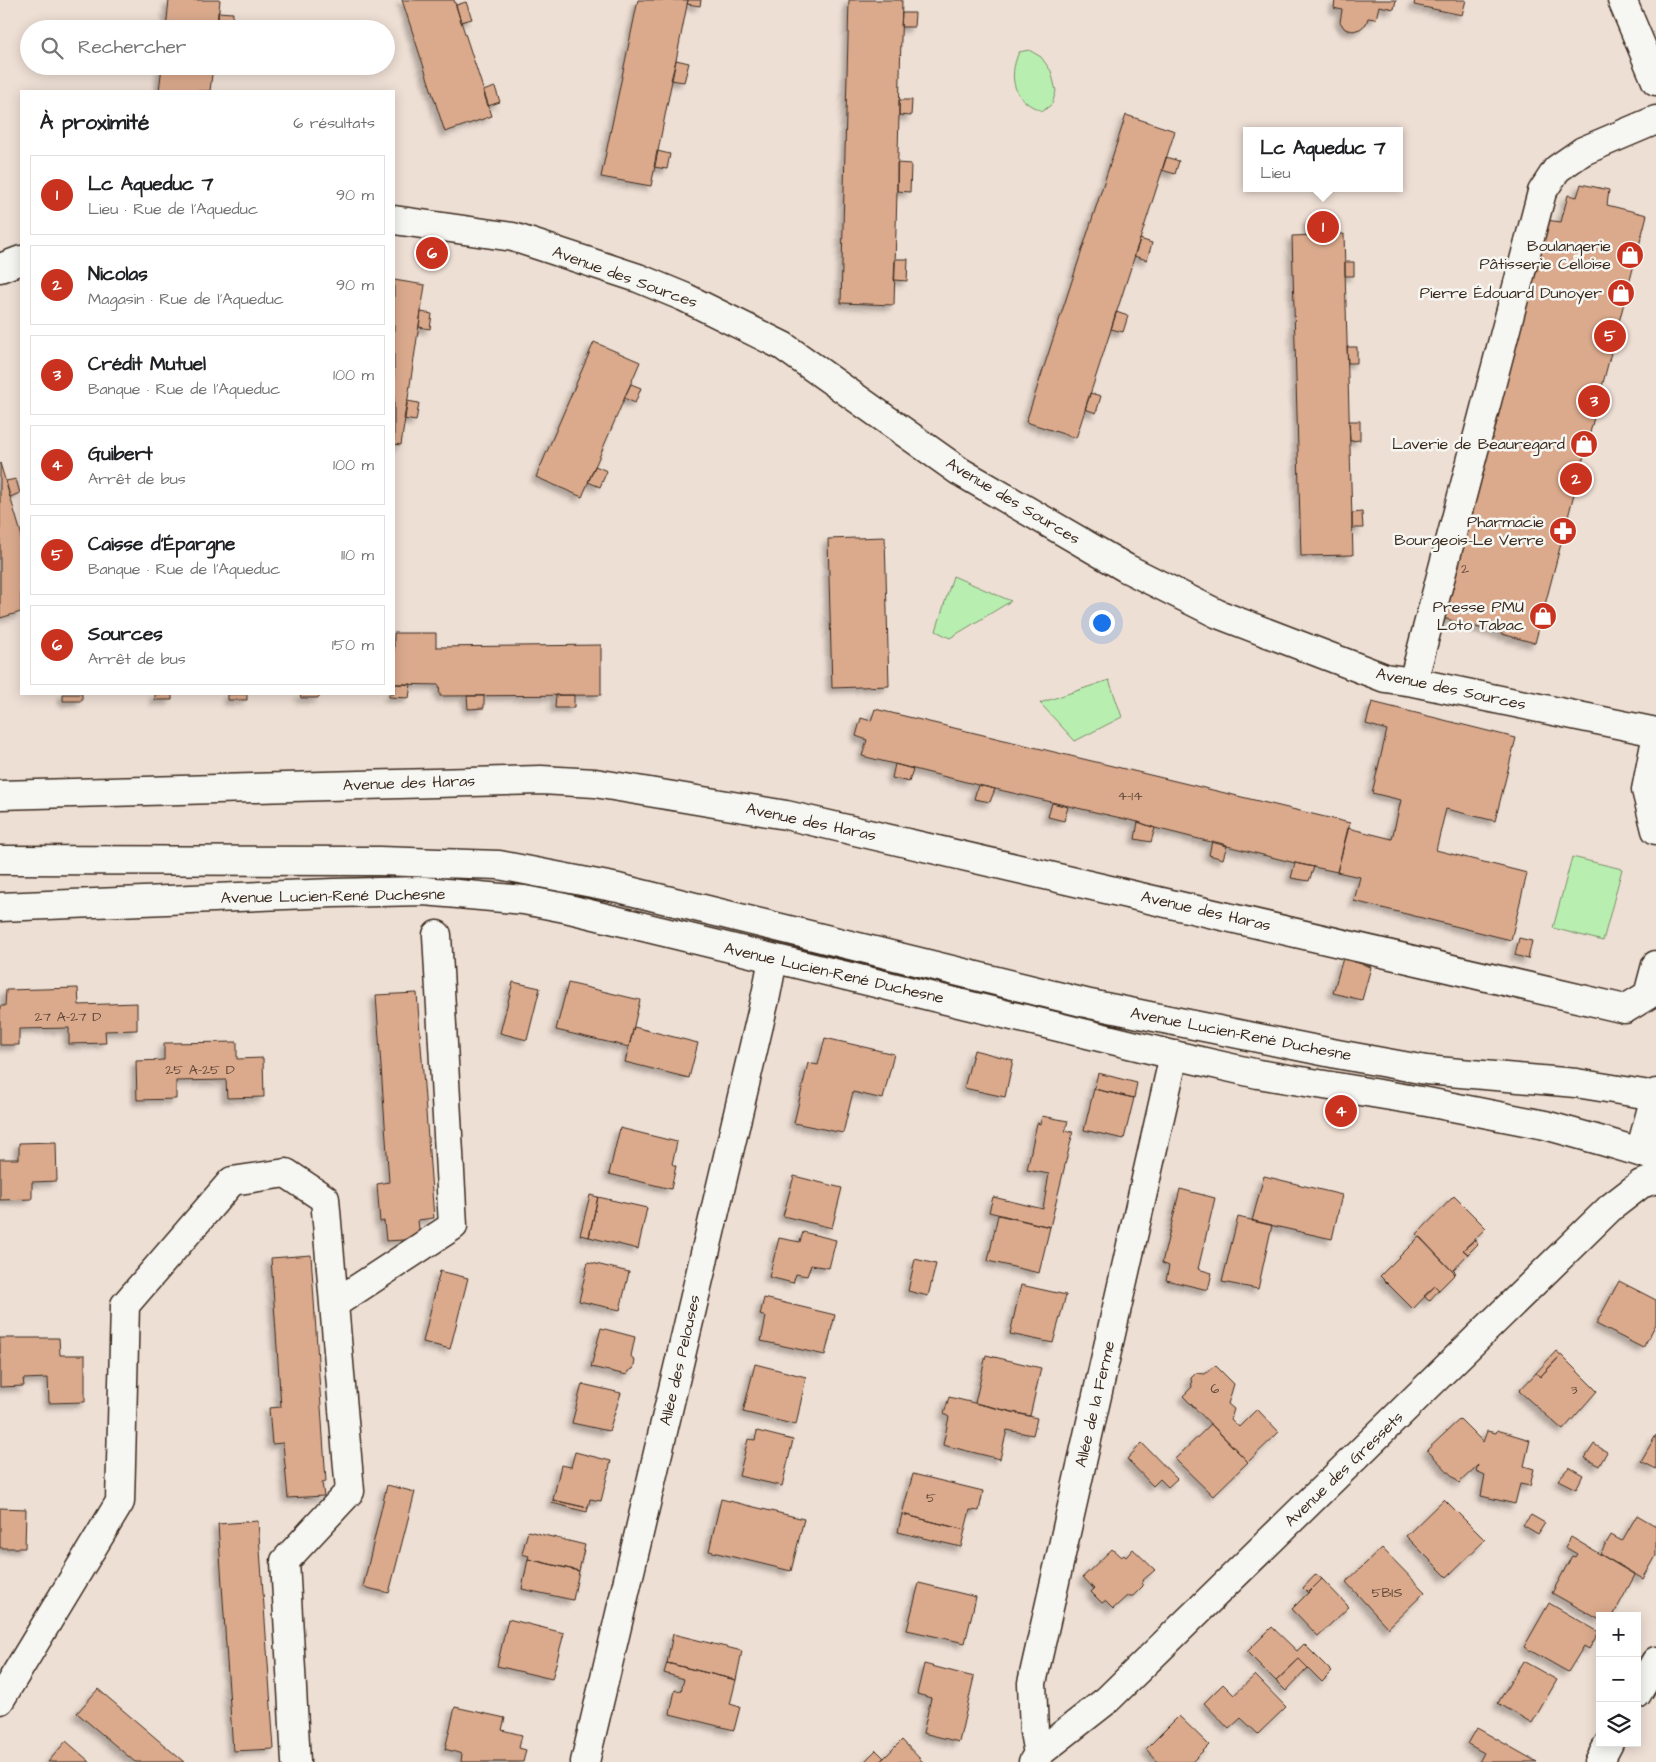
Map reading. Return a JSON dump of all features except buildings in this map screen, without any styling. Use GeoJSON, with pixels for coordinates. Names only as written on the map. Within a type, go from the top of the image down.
{"type":"FeatureCollection","features":[{"type":"Feature","properties":{"kind":"street"},"geometry":{"type":"LineString","coordinates":[[1622,0],[1656,81]]}},
{"type":"Feature","properties":{"kind":"street"},"geometry":{"type":"LineString","coordinates":[[1413,682],[1542,192],[1557,169],[1583,151],[1656,120]]}},
{"type":"Feature","properties":{"kind":"street","name":"Avenue des Sources"},"geometry":{"type":"LineString","coordinates":[[395,220],[513,237],[638,278],[684,297],[783,346],[959,471],[1126,568],[1218,614],[1384,678],[1413,682],[1656,732]]}},
{"type":"Feature","properties":{"kind":"street"},"geometry":{"type":"LineString","coordinates":[[0,268],[20,260]]}},
{"type":"Feature","properties":{"kind":"street"},"geometry":{"type":"LineString","coordinates":[[1656,739],[1646,790],[1656,830]]}},
{"type":"Feature","properties":{"kind":"street","name":"Avenue des Haras"},"geometry":{"type":"LineString","coordinates":[[0,795],[541,780],[596,782],[786,815],[1625,1008],[1648,995],[1656,965]]}},
{"type":"Feature","properties":{"kind":"street","name":"Avenue Lucien-René Duchesne"},"geometry":{"type":"LineString","coordinates":[[0,860],[379,860],[499,865],[618,888],[1090,1004],[1337,1054],[1426,1070],[1576,1083],[1655,1095]]}},
{"type":"Feature","properties":{"kind":"street","name":"Avenue Lucien-René Duchesne"},"geometry":{"type":"LineString","coordinates":[[0,907],[424,891],[524,900],[565,908],[1174,1055],[1258,1074],[1427,1102],[1536,1124],[1648,1155]]}},
{"type":"Feature","properties":{"kind":"street"},"geometry":{"type":"LineString","coordinates":[[334,1304],[453,1226],[437,935]]}},
{"type":"Feature","properties":{"kind":"street","name":"Allée des Pelouses"},"geometry":{"type":"LineString","coordinates":[[585,1762],[762,1014],[773,959]]}},
{"type":"Feature","properties":{"kind":"street","name":"Allée de la Ferme"},"geometry":{"type":"LineString","coordinates":[[1036,1758],[1032,1683],[1174,1055]]}},
{"type":"Feature","properties":{"kind":"street"},"geometry":{"type":"LineString","coordinates":[[1648,1155],[1655,1095]]}},
{"type":"Feature","properties":{"kind":"street"},"geometry":{"type":"LineString","coordinates":[[0,1700],[120,1502],[125,1305],[232,1181],[286,1173],[325,1199],[350,1491],[285,1561],[296,1762]]}},
{"type":"Feature","properties":{"kind":"street","name":"Avenue des Gressets"},"geometry":{"type":"LineString","coordinates":[[1036,1758],[1107,1700],[1610,1208],[1641,1184],[1656,1178]]}},
{"type":"Feature","properties":{"kind":"street"},"geometry":{"type":"LineString","coordinates":[[1641,1687],[1656,1661]]}},
{"type":"Feature","properties":{"kind":"street"},"geometry":{"type":"LineString","coordinates":[[1599,1762],[1608,1747]]}},
{"type":"Feature","properties":{"kind":"green space"},"geometry":{"type":"Polygon","coordinates":[[[1029,50],[1041,57],[1051,71],[1056,91],[1052,104],[1043,111],[1025,102],[1019,95],[1014,80],[1015,62],[1019,52],[1029,50]]]}},
{"type":"Feature","properties":{"kind":"green space"},"geometry":{"type":"Polygon","coordinates":[[[953,576],[1011,601],[950,638],[936,631],[953,576]]]}},
{"type":"Feature","properties":{"kind":"green space"},"geometry":{"type":"Polygon","coordinates":[[[1109,680],[1122,717],[1075,741],[1040,703],[1109,680]]]}},
{"type":"Feature","properties":{"kind":"green space"},"geometry":{"type":"Polygon","coordinates":[[[1572,857],[1622,869],[1603,941],[1553,928],[1572,857]]]}},
{"type":"Feature","properties":{"kind":"place","name":"Lc Aqueduc 7"},"geometry":{"type":"Point","coordinates":[1323,227]}},
{"type":"Feature","properties":{"kind":"place","name":"Sources"},"geometry":{"type":"Point","coordinates":[432,253]}},
{"type":"Feature","properties":{"kind":"place","name":"Boulangerie Pâtisserie Celloise"},"geometry":{"type":"Point","coordinates":[1630,255]}},
{"type":"Feature","properties":{"kind":"place","name":"Pierre Édouard Dunoyer"},"geometry":{"type":"Point","coordinates":[1621,293]}},
{"type":"Feature","properties":{"kind":"place","name":"Caisse d'Épargne"},"geometry":{"type":"Point","coordinates":[1610,336]}},
{"type":"Feature","properties":{"kind":"place","name":"Crédit Mutuel"},"geometry":{"type":"Point","coordinates":[1594,401]}},
{"type":"Feature","properties":{"kind":"place","name":"Laverie de Beauregard"},"geometry":{"type":"Point","coordinates":[1584,444]}},
{"type":"Feature","properties":{"kind":"place","name":"Nicolas"},"geometry":{"type":"Point","coordinates":[1576,479]}},
{"type":"Feature","properties":{"kind":"place","name":"Pharmacie Bourgeois-Le Verre"},"geometry":{"type":"Point","coordinates":[1563,531]}},
{"type":"Feature","properties":{"kind":"place","name":"Presse PMU Loto Tabac"},"geometry":{"type":"Point","coordinates":[1543,616]}},
{"type":"Feature","properties":{"kind":"place","name":"Guibert"},"geometry":{"type":"Point","coordinates":[1341,1111]}}]}
